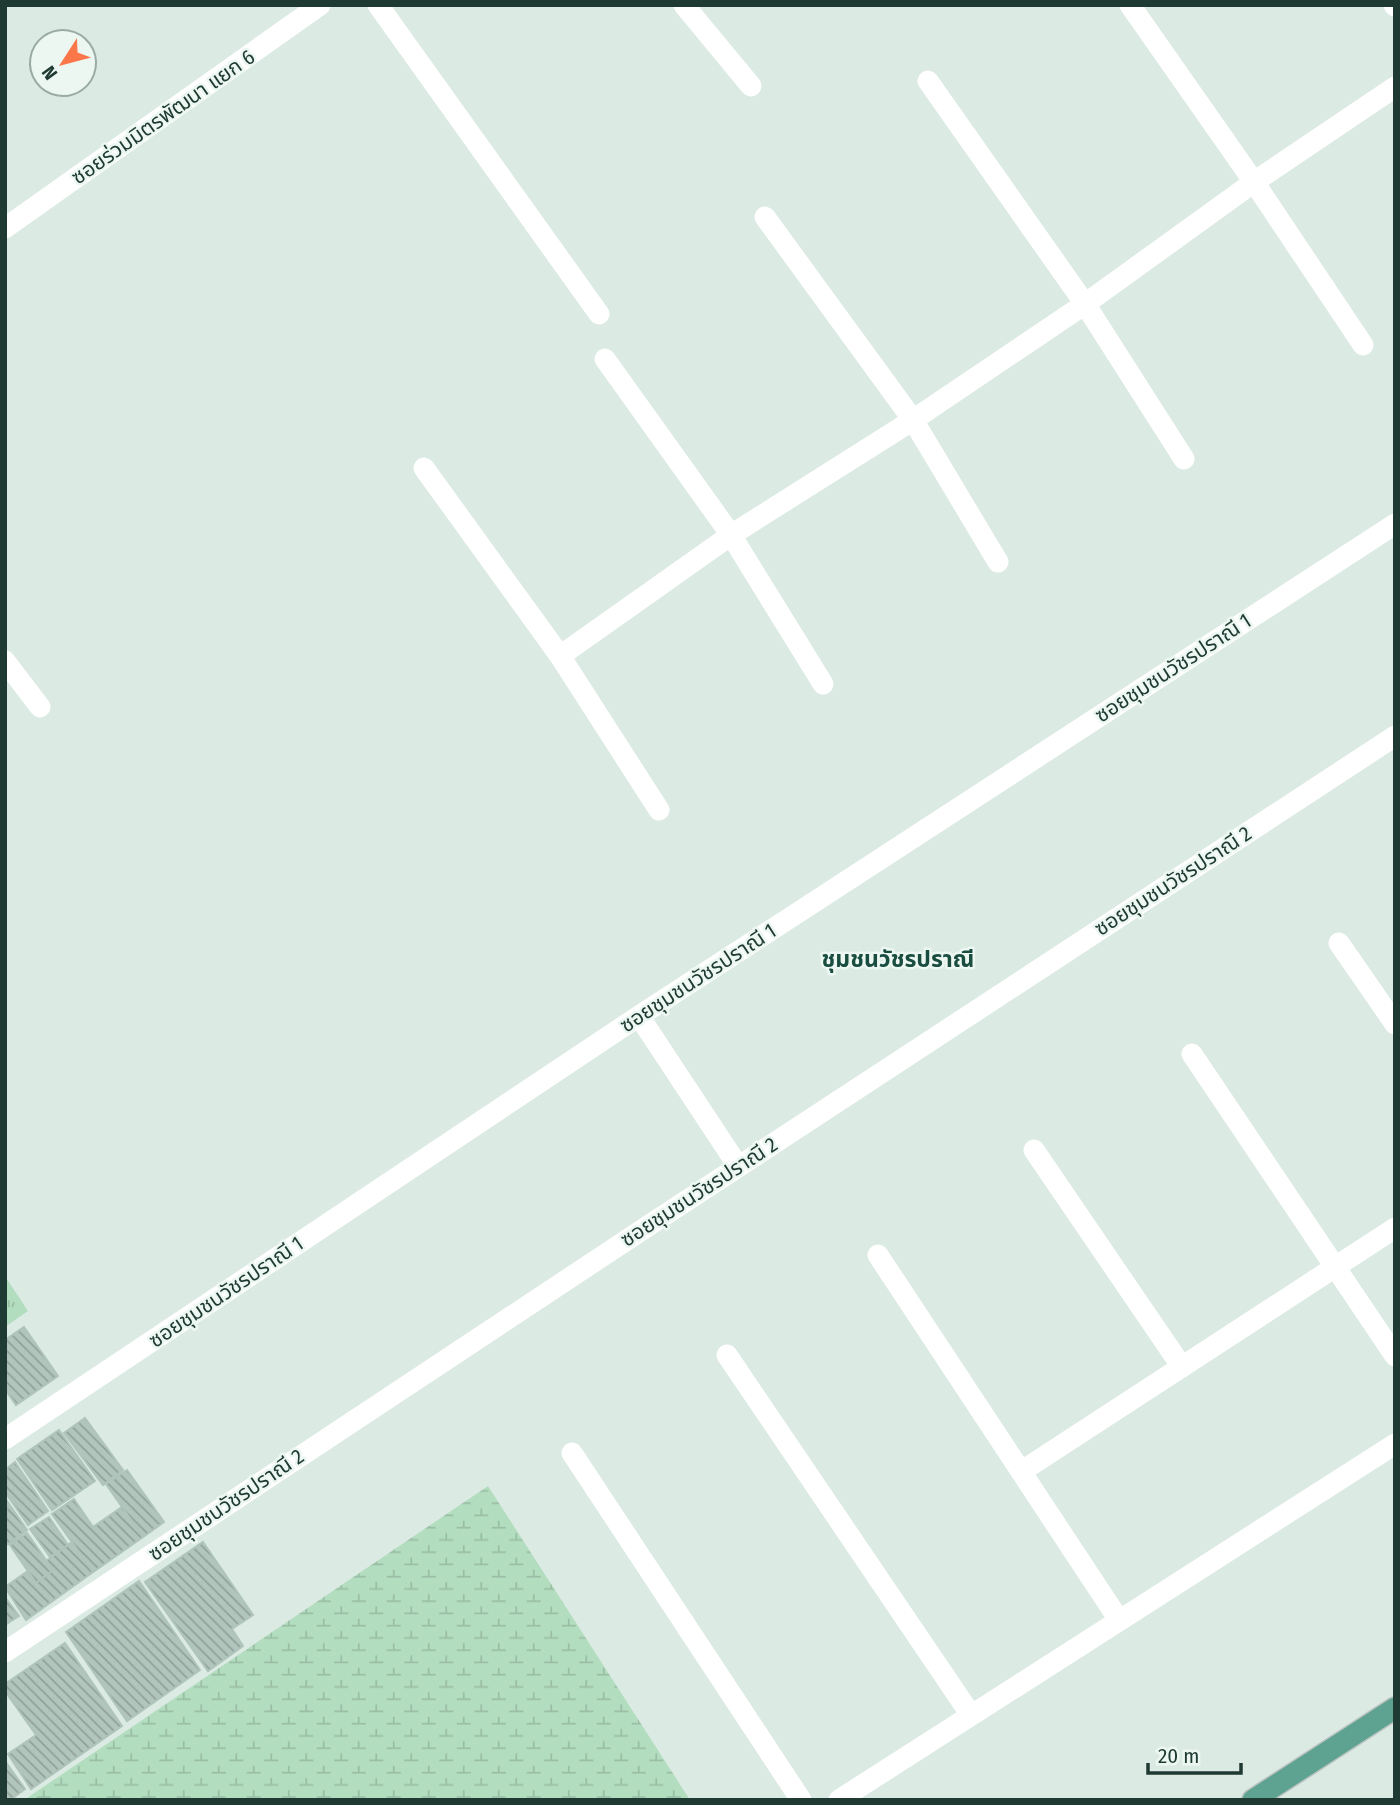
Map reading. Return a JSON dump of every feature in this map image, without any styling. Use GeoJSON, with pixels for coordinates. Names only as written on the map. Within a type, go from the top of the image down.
{"type":"FeatureCollection","features":[{"type":"Feature","properties":{"kind":"main road"},"geometry":{"type":"LineString","coordinates":[[1253,1800],[1395,1707]]}},
{"type":"Feature","properties":{"kind":"street","name":"ซอยร่วมมิตรพัฒนา แยก 6"},"geometry":{"type":"LineString","coordinates":[[5,228],[320,5]]}},
{"type":"Feature","properties":{"kind":"street"},"geometry":{"type":"LineString","coordinates":[[378,5],[599,314]]}},
{"type":"Feature","properties":{"kind":"street"},"geometry":{"type":"LineString","coordinates":[[684,5],[751,86]]}},
{"type":"Feature","properties":{"kind":"street"},"geometry":{"type":"LineString","coordinates":[[1130,5],[1254,182],[1363,345]]}},
{"type":"Feature","properties":{"kind":"street"},"geometry":{"type":"LineString","coordinates":[[928,81],[1085,304],[1184,459]]}},
{"type":"Feature","properties":{"kind":"street"},"geometry":{"type":"LineString","coordinates":[[560,656],[731,535],[913,420],[1085,304],[1254,182],[1395,87]]}},
{"type":"Feature","properties":{"kind":"street"},"geometry":{"type":"LineString","coordinates":[[765,217],[913,420],[999,562]]}},
{"type":"Feature","properties":{"kind":"street"},"geometry":{"type":"LineString","coordinates":[[605,359],[731,535],[824,684]]}},
{"type":"Feature","properties":{"kind":"street"},"geometry":{"type":"LineString","coordinates":[[424,468],[560,656],[659,810]]}},
{"type":"Feature","properties":{"kind":"street","name":"ซอยชุมชนวัชรปราณี 1"},"geometry":{"type":"LineString","coordinates":[[5,1438],[639,1016],[1393,528]]}},
{"type":"Feature","properties":{"kind":"street"},"geometry":{"type":"LineString","coordinates":[[5,661],[40,707]]}},
{"type":"Feature","properties":{"kind":"street","name":"ซอยชุมชนวัชรปราณี 2"},"geometry":{"type":"LineString","coordinates":[[5,1652],[738,1166],[1395,736]]}},
{"type":"Feature","properties":{"kind":"street"},"geometry":{"type":"LineString","coordinates":[[1339,943],[1395,1024]]}},
{"type":"Feature","properties":{"kind":"street"},"geometry":{"type":"LineString","coordinates":[[639,1016],[738,1166]]}},
{"type":"Feature","properties":{"kind":"street"},"geometry":{"type":"LineString","coordinates":[[1192,1054],[1395,1356]]}},
{"type":"Feature","properties":{"kind":"street"},"geometry":{"type":"LineString","coordinates":[[1034,1150],[1182,1367]]}},
{"type":"Feature","properties":{"kind":"street"},"geometry":{"type":"LineString","coordinates":[[1022,1471],[1395,1228]]}},
{"type":"Feature","properties":{"kind":"street"},"geometry":{"type":"LineString","coordinates":[[878,1255],[1119,1620]]}},
{"type":"Feature","properties":{"kind":"street"},"geometry":{"type":"LineString","coordinates":[[727,1355],[971,1715]]}},
{"type":"Feature","properties":{"kind":"street"},"geometry":{"type":"LineString","coordinates":[[839,1800],[1395,1444]]}},
{"type":"Feature","properties":{"kind":"street"},"geometry":{"type":"LineString","coordinates":[[572,1453],[801,1800]]}},
{"type":"Feature","properties":{"kind":"green space"},"geometry":{"type":"Polygon","coordinates":[[[5,1276],[28,1311],[5,1327],[5,1276]]]}},
{"type":"Feature","properties":{"kind":"green space"},"geometry":{"type":"Polygon","coordinates":[[[488,1486],[690,1800],[24,1800],[488,1486]]]}},
{"type":"Feature","properties":{"kind":"building"},"geometry":{"type":"Polygon","coordinates":[[[24,1327],[58,1376],[16,1405],[5,1389],[5,1340],[24,1327]]]}},
{"type":"Feature","properties":{"kind":"building"},"geometry":{"type":"Polygon","coordinates":[[[85,1418],[123,1470],[103,1485],[64,1433],[85,1418]]]}},
{"type":"Feature","properties":{"kind":"building"},"geometry":{"type":"Polygon","coordinates":[[[59,1430],[95,1481],[52,1510],[17,1459],[59,1430]]]}},
{"type":"Feature","properties":{"kind":"building"},"geometry":{"type":"Polygon","coordinates":[[[15,1462],[48,1511],[28,1525],[5,1492],[5,1470],[15,1462]]]}},
{"type":"Feature","properties":{"kind":"building"},"geometry":{"type":"Polygon","coordinates":[[[127,1470],[164,1522],[143,1537],[106,1484],[127,1470]]]}},
{"type":"Feature","properties":{"kind":"building"},"geometry":{"type":"Polygon","coordinates":[[[74,1499],[93,1527],[122,1507],[143,1537],[93,1572],[52,1514],[74,1499]]]}},
{"type":"Feature","properties":{"kind":"building"},"geometry":{"type":"Polygon","coordinates":[[[7,1501],[27,1530],[8,1544],[5,1540],[7,1501]]]}},
{"type":"Feature","properties":{"kind":"building"},"geometry":{"type":"Polygon","coordinates":[[[49,1517],[68,1545],[50,1557],[30,1529],[49,1517]]]}},
{"type":"Feature","properties":{"kind":"building"},"geometry":{"type":"Polygon","coordinates":[[[27,1533],[53,1570],[36,1583],[10,1545],[27,1533]]]}},
{"type":"Feature","properties":{"kind":"building"},"geometry":{"type":"Polygon","coordinates":[[[72,1542],[93,1572],[26,1620],[5,1587],[28,1571],[36,1583],[53,1570],[46,1561],[72,1542]]]}},
{"type":"Feature","properties":{"kind":"building"},"geometry":{"type":"Polygon","coordinates":[[[203,1542],[253,1615],[232,1629],[243,1646],[208,1671],[145,1582],[203,1542]]]}},
{"type":"Feature","properties":{"kind":"building"},"geometry":{"type":"Polygon","coordinates":[[[139,1581],[200,1670],[127,1721],[66,1632],[139,1581]]]}},
{"type":"Feature","properties":{"kind":"building"},"geometry":{"type":"Polygon","coordinates":[[[5,1597],[19,1616],[5,1625],[5,1597]]]}},
{"type":"Feature","properties":{"kind":"building"},"geometry":{"type":"Polygon","coordinates":[[[65,1643],[122,1726],[31,1789],[8,1754],[36,1735],[5,1691],[5,1684],[65,1643]]]}},
{"type":"Feature","properties":{"kind":"building"},"geometry":{"type":"Polygon","coordinates":[[[5,1761],[25,1789],[10,1800],[5,1800],[5,1761]]]}},
{"type":"Feature","properties":{"kind":"district","name":"ชุมชนวัชรปราณี"},"geometry":{"type":"Point","coordinates":[898,959]}}]}
